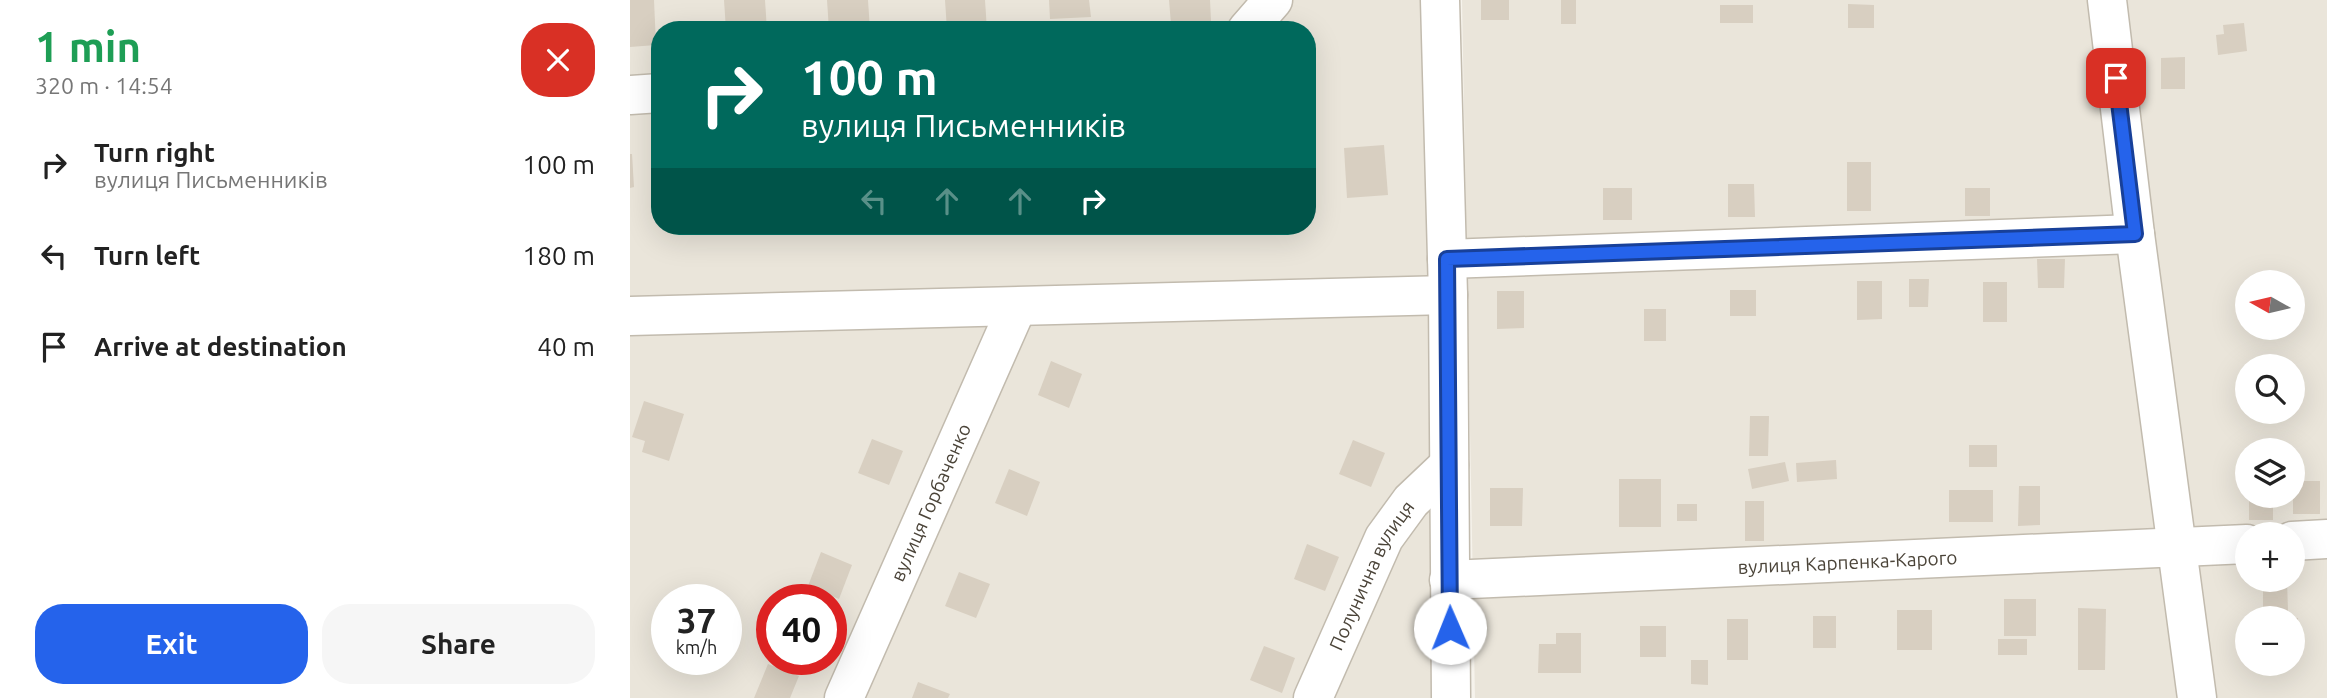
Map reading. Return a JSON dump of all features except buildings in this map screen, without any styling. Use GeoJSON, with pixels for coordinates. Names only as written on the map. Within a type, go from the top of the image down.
{"type":"FeatureCollection","features":[{"type":"Feature","properties":{"kind":"street"},"geometry":{"type":"LineString","coordinates":[[1255,21],[1273,0]]}},
{"type":"Feature","properties":{"kind":"street"},"geometry":{"type":"LineString","coordinates":[[1440,0],[1447,277],[1451,698]]}},
{"type":"Feature","properties":{"kind":"street"},"geometry":{"type":"LineString","coordinates":[[2107,0],[2135,234],[2197,698]]}},
{"type":"Feature","properties":{"kind":"street"},"geometry":{"type":"LineString","coordinates":[[630,94],[651,93]]}},
{"type":"Feature","properties":{"kind":"street"},"geometry":{"type":"LineString","coordinates":[[630,316],[1017,307],[2135,234]]}},
{"type":"Feature","properties":{"kind":"street","name":"вулиця Горбаченко"},"geometry":{"type":"LineString","coordinates":[[844,698],[1017,307]]}},
{"type":"Feature","properties":{"kind":"street","name":"Полунична вулиця"},"geometry":{"type":"LineString","coordinates":[[1313,698],[1384,538],[1410,501],[1449,464]]}},
{"type":"Feature","properties":{"kind":"street"},"geometry":{"type":"LineString","coordinates":[[2305,540],[2327,539]]}},
{"type":"Feature","properties":{"kind":"street","name":"вулиця Карпенка-Карого"},"geometry":{"type":"LineString","coordinates":[[1449,580],[2235,545]]}},
{"type":"Feature","properties":{"kind":"shaded area"},"geometry":{"type":"Polygon","coordinates":[[[630,0],[1425,0],[1439,698],[630,698],[630,0]]]}},
{"type":"Feature","properties":{"kind":"shaded area"},"geometry":{"type":"Polygon","coordinates":[[[1462,0],[2327,0],[2327,698],[1475,698],[1462,0]]]}},
{"type":"Feature","properties":{"kind":"route"},"geometry":{"type":"LineString","coordinates":[[1450,628],[1447,259],[2135,234],[2116,78]]}}]}
